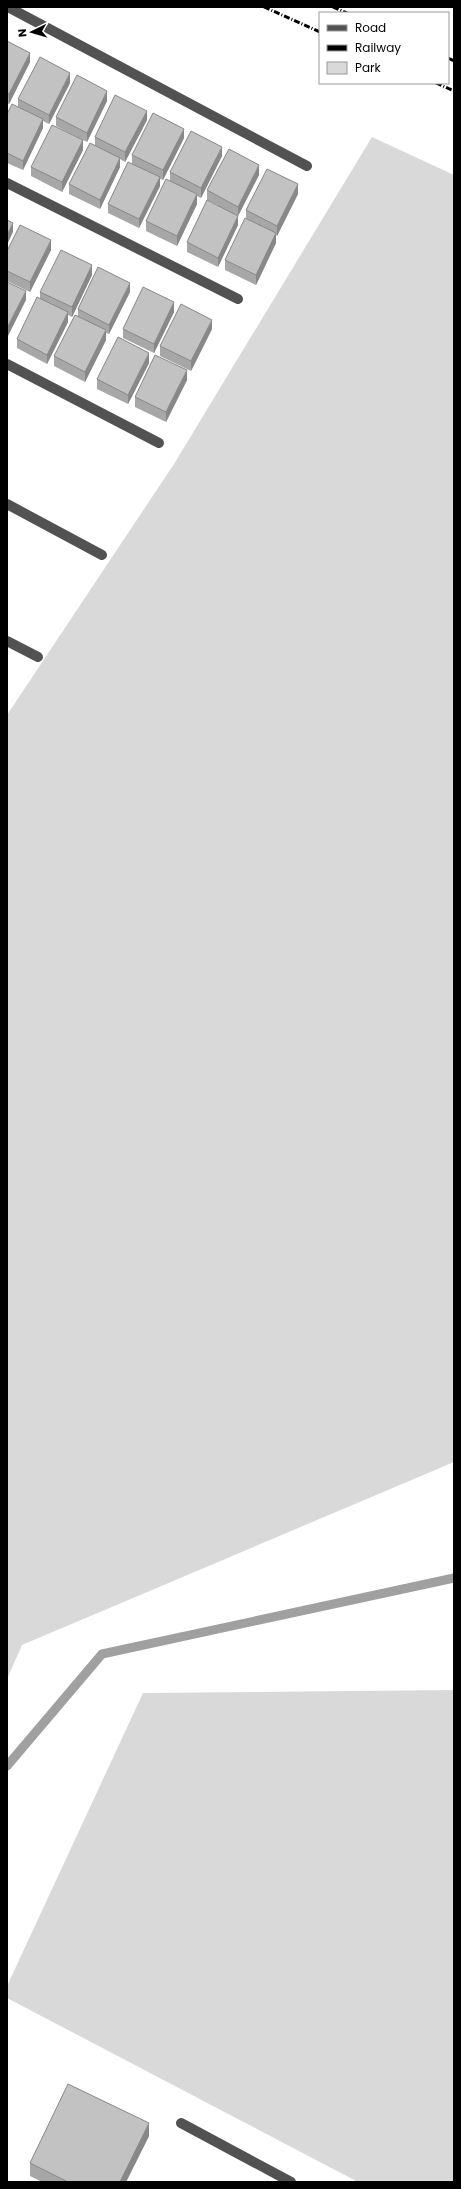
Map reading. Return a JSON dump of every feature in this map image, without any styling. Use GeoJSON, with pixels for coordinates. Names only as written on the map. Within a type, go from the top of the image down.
{"type":"FeatureCollection","features":[{"type":"Feature","properties":{"kind":"street"},"geometry":{"type":"LineString","coordinates":[[8,7],[307,166]]}},
{"type":"Feature","properties":{"kind":"street"},"geometry":{"type":"LineString","coordinates":[[7,183],[238,299]]}},
{"type":"Feature","properties":{"kind":"street"},"geometry":{"type":"LineString","coordinates":[[7,364],[159,443]]}},
{"type":"Feature","properties":{"kind":"street"},"geometry":{"type":"LineString","coordinates":[[7,504],[102,555]]}},
{"type":"Feature","properties":{"kind":"street"},"geometry":{"type":"LineString","coordinates":[[7,641],[38,657]]}},
{"type":"Feature","properties":{"kind":"street"},"geometry":{"type":"LineString","coordinates":[[181,2123],[291,2182]]}},
{"type":"Feature","properties":{"kind":"green space"},"geometry":{"type":"Polygon","coordinates":[[[372,137],[454,175],[454,1462],[22,1645],[7,1679],[7,715],[174,464],[372,137]]]}},
{"type":"Feature","properties":{"kind":"green space"},"geometry":{"type":"Polygon","coordinates":[[[454,1690],[454,2182],[358,2182],[7,1998],[7,1986],[143,1693],[454,1690]]]}},
{"type":"Feature","properties":{"kind":"building"},"geometry":{"type":"Polygon","coordinates":[[[7,41],[30,53],[9,94],[7,94],[7,41]]]}},
{"type":"Feature","properties":{"kind":"building"},"geometry":{"type":"Polygon","coordinates":[[[40,57],[70,73],[49,115],[18,99],[40,57]]]}},
{"type":"Feature","properties":{"kind":"building"},"geometry":{"type":"Polygon","coordinates":[[[77,75],[107,91],[87,133],[56,117],[77,75]]]}},
{"type":"Feature","properties":{"kind":"building"},"geometry":{"type":"Polygon","coordinates":[[[115,95],[147,111],[125,152],[95,137],[115,95]]]}},
{"type":"Feature","properties":{"kind":"building"},"geometry":{"type":"Polygon","coordinates":[[[12,104],[43,119],[23,161],[7,153],[7,114],[12,104]]]}},
{"type":"Feature","properties":{"kind":"building"},"geometry":{"type":"Polygon","coordinates":[[[153,113],[184,129],[163,170],[132,155],[153,113]]]}},
{"type":"Feature","properties":{"kind":"building"},"geometry":{"type":"Polygon","coordinates":[[[52,125],[83,140],[62,182],[31,167],[52,125]]]}},
{"type":"Feature","properties":{"kind":"building"},"geometry":{"type":"Polygon","coordinates":[[[191,131],[222,147],[201,188],[170,172],[191,131]]]}},
{"type":"Feature","properties":{"kind":"building"},"geometry":{"type":"Polygon","coordinates":[[[90,143],[120,158],[100,200],[69,184],[90,143]]]}},
{"type":"Feature","properties":{"kind":"building"},"geometry":{"type":"Polygon","coordinates":[[[229,149],[259,165],[238,207],[207,190],[229,149]]]}},
{"type":"Feature","properties":{"kind":"building"},"geometry":{"type":"Polygon","coordinates":[[[128,162],[160,177],[139,219],[108,204],[128,162]]]}},
{"type":"Feature","properties":{"kind":"building"},"geometry":{"type":"Polygon","coordinates":[[[267,169],[298,184],[277,226],[246,210],[267,169]]]}},
{"type":"Feature","properties":{"kind":"building"},"geometry":{"type":"Polygon","coordinates":[[[166,179],[197,194],[177,236],[146,221],[166,179]]]}},
{"type":"Feature","properties":{"kind":"building"},"geometry":{"type":"Polygon","coordinates":[[[207,200],[238,216],[218,258],[187,242],[207,200]]]}},
{"type":"Feature","properties":{"kind":"building"},"geometry":{"type":"Polygon","coordinates":[[[245,218],[276,233],[256,275],[225,260],[245,218]]]}},
{"type":"Feature","properties":{"kind":"building"},"geometry":{"type":"Polygon","coordinates":[[[7,220],[13,223],[7,235],[7,220]]]}},
{"type":"Feature","properties":{"kind":"building"},"geometry":{"type":"Polygon","coordinates":[[[20,225],[51,240],[30,282],[7,271],[7,251],[20,225]]]}},
{"type":"Feature","properties":{"kind":"building"},"geometry":{"type":"Polygon","coordinates":[[[61,250],[92,265],[72,307],[40,292],[61,250]]]}},
{"type":"Feature","properties":{"kind":"building"},"geometry":{"type":"Polygon","coordinates":[[[98,267],[130,283],[109,325],[78,309],[98,267]]]}},
{"type":"Feature","properties":{"kind":"building"},"geometry":{"type":"Polygon","coordinates":[[[7,282],[26,291],[7,328],[7,282]]]}},
{"type":"Feature","properties":{"kind":"building"},"geometry":{"type":"Polygon","coordinates":[[[143,287],[174,302],[154,344],[123,329],[143,287]]]}},
{"type":"Feature","properties":{"kind":"building"},"geometry":{"type":"Polygon","coordinates":[[[37,297],[68,312],[47,355],[17,339],[37,297]]]}},
{"type":"Feature","properties":{"kind":"building"},"geometry":{"type":"Polygon","coordinates":[[[181,304],[212,320],[191,361],[160,346],[181,304]]]}},
{"type":"Feature","properties":{"kind":"building"},"geometry":{"type":"Polygon","coordinates":[[[75,315],[106,330],[85,372],[54,356],[75,315]]]}},
{"type":"Feature","properties":{"kind":"building"},"geometry":{"type":"Polygon","coordinates":[[[118,337],[149,353],[128,395],[97,379],[118,337]]]}},
{"type":"Feature","properties":{"kind":"building"},"geometry":{"type":"Polygon","coordinates":[[[155,355],[187,370],[166,412],[135,397],[155,355]]]}},
{"type":"Feature","properties":{"kind":"building"},"geometry":{"type":"Polygon","coordinates":[[[68,2084],[149,2123],[120,2182],[68,2182],[30,2163],[68,2084]]]}},
{"type":"Feature","properties":{"kind":"waterway"},"geometry":{"type":"LineString","coordinates":[[7,1766],[102,1654],[454,1578]]}},
{"type":"Feature","properties":{"kind":"railway"},"geometry":{"type":"LineString","coordinates":[[264,7],[319,32]]}},
{"type":"Feature","properties":{"kind":"railway"},"geometry":{"type":"LineString","coordinates":[[333,7],[345,12]]}},
{"type":"Feature","properties":{"kind":"railway"},"geometry":{"type":"LineString","coordinates":[[449,58],[454,61]]}},
{"type":"Feature","properties":{"kind":"railway"},"geometry":{"type":"LineString","coordinates":[[438,84],[454,91]]}}]}
